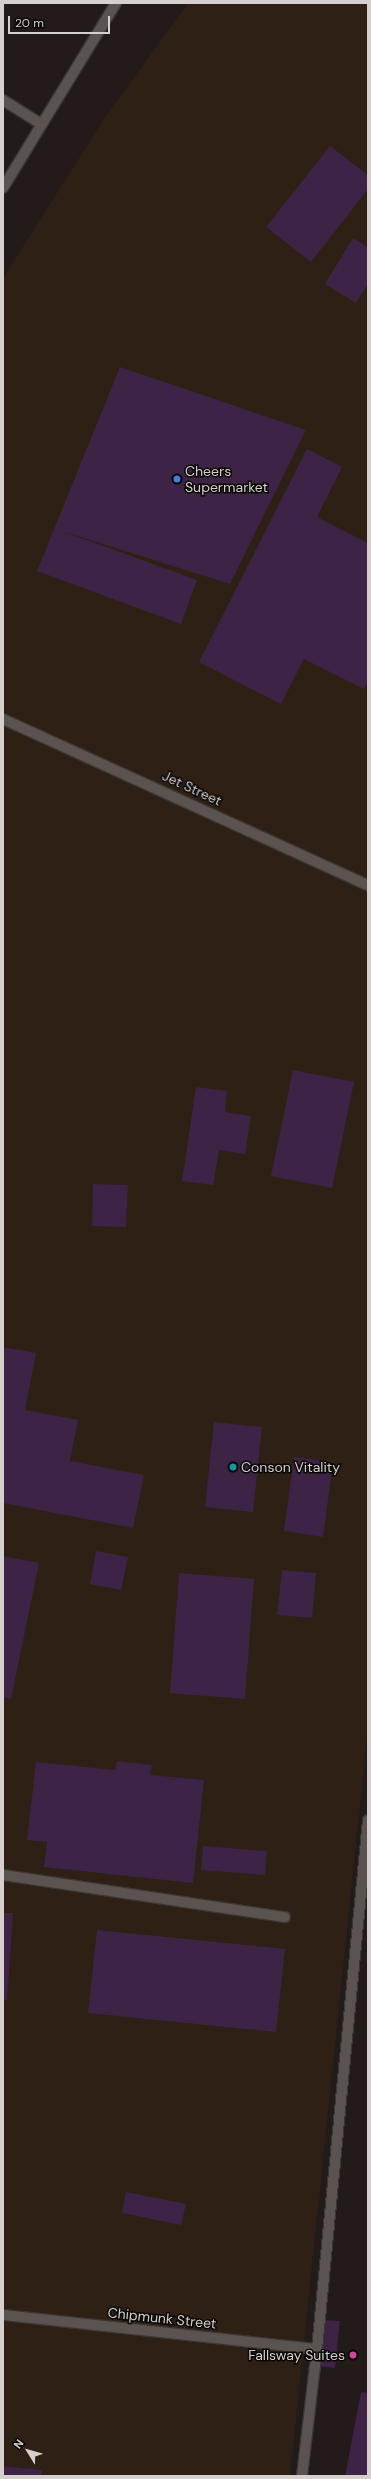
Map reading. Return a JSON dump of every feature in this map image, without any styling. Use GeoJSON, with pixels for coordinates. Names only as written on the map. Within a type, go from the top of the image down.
{"type":"FeatureCollection","features":[{"type":"Feature","properties":{"kind":"street"},"geometry":{"type":"LineString","coordinates":[[3,188],[116,3]]}},
{"type":"Feature","properties":{"kind":"street"},"geometry":{"type":"LineString","coordinates":[[3,100],[41,124]]}},
{"type":"Feature","properties":{"kind":"street","name":"Jet Street"},"geometry":{"type":"LineString","coordinates":[[3,719],[368,885]]}},
{"type":"Feature","properties":{"kind":"street"},"geometry":{"type":"LineString","coordinates":[[302,2476],[317,2349],[368,1820]]}},
{"type":"Feature","properties":{"kind":"street"},"geometry":{"type":"LineString","coordinates":[[3,1875],[285,1917]]}},
{"type":"Feature","properties":{"kind":"street","name":"Chipmunk Street"},"geometry":{"type":"LineString","coordinates":[[3,2315],[317,2349]]}},
{"type":"Feature","properties":{"kind":"shaded area"},"geometry":{"type":"Polygon","coordinates":[[[188,3],[368,3],[368,1728],[290,2476],[3,2476],[3,278],[106,116],[188,3]]]}},
{"type":"Feature","properties":{"kind":"building"},"geometry":{"type":"Polygon","coordinates":[[[330,146],[368,175],[368,189],[311,262],[266,227],[330,146]]]}},
{"type":"Feature","properties":{"kind":"building"},"geometry":{"type":"Polygon","coordinates":[[[353,238],[368,247],[368,283],[356,303],[325,284],[353,238]]]}},
{"type":"Feature","properties":{"kind":"building","name":"Cheers Supermarket"},"geometry":{"type":"Polygon","coordinates":[[[120,367],[306,430],[230,584],[62,531],[197,580],[181,624],[37,571],[120,367]]]}},
{"type":"Feature","properties":{"kind":"building"},"geometry":{"type":"Polygon","coordinates":[[[307,449],[342,467],[317,517],[368,543],[368,682],[364,689],[304,659],[281,704],[199,662],[307,449]]]}},
{"type":"Feature","properties":{"kind":"building"},"geometry":{"type":"Polygon","coordinates":[[[293,1070],[354,1082],[332,1188],[271,1176],[293,1070]]]}},
{"type":"Feature","properties":{"kind":"building"},"geometry":{"type":"Polygon","coordinates":[[[196,1087],[227,1091],[225,1112],[251,1116],[245,1154],[219,1150],[213,1185],[182,1181],[196,1087]]]}},
{"type":"Feature","properties":{"kind":"building"},"geometry":{"type":"Polygon","coordinates":[[[93,1184],[128,1185],[126,1227],[92,1226],[93,1184]]]}},
{"type":"Feature","properties":{"kind":"building"},"geometry":{"type":"Polygon","coordinates":[[[3,1347],[36,1353],[25,1410],[78,1420],[70,1461],[144,1475],[133,1528],[3,1503],[3,1347]]]}},
{"type":"Feature","properties":{"kind":"building","name":"Conson Vitality"},"geometry":{"type":"Polygon","coordinates":[[[214,1422],[262,1427],[253,1512],[205,1507],[214,1422]]]}},
{"type":"Feature","properties":{"kind":"building"},"geometry":{"type":"Polygon","coordinates":[[[294,1457],[333,1462],[323,1537],[284,1531],[294,1457]]]}},
{"type":"Feature","properties":{"kind":"building"},"geometry":{"type":"Polygon","coordinates":[[[96,1551],[128,1557],[121,1590],[90,1584],[96,1551]]]}},
{"type":"Feature","properties":{"kind":"building"},"geometry":{"type":"Polygon","coordinates":[[[3,1556],[39,1563],[11,1699],[3,1697],[3,1556]]]}},
{"type":"Feature","properties":{"kind":"building"},"geometry":{"type":"Polygon","coordinates":[[[282,1570],[316,1573],[312,1618],[277,1615],[282,1570]]]}},
{"type":"Feature","properties":{"kind":"building"},"geometry":{"type":"Polygon","coordinates":[[[179,1573],[254,1579],[245,1699],[170,1693],[179,1573]]]}},
{"type":"Feature","properties":{"kind":"building"},"geometry":{"type":"Polygon","coordinates":[[[117,1761],[152,1765],[150,1775],[204,1780],[193,1883],[44,1867],[47,1842],[27,1840],[36,1762],[115,1770],[117,1761]]]}},
{"type":"Feature","properties":{"kind":"building"},"geometry":{"type":"Polygon","coordinates":[[[203,1846],[267,1851],[265,1875],[201,1870],[203,1846]]]}},
{"type":"Feature","properties":{"kind":"building"},"geometry":{"type":"Polygon","coordinates":[[[3,1913],[13,1913],[7,2000],[3,2000],[3,1913]]]}},
{"type":"Feature","properties":{"kind":"building"},"geometry":{"type":"Polygon","coordinates":[[[97,1930],[285,1949],[276,2032],[88,2013],[97,1930]]]}},
{"type":"Feature","properties":{"kind":"building"},"geometry":{"type":"Polygon","coordinates":[[[126,2192],[186,2204],[181,2225],[122,2213],[126,2192]]]}},
{"type":"Feature","properties":{"kind":"building"},"geometry":{"type":"Polygon","coordinates":[[[323,2320],[340,2321],[335,2368],[318,2366],[323,2320]]]}},
{"type":"Feature","properties":{"kind":"building"},"geometry":{"type":"Polygon","coordinates":[[[361,2392],[368,2393],[368,2476],[345,2476],[361,2392]]]}},
{"type":"Feature","properties":{"kind":"building"},"geometry":{"type":"Polygon","coordinates":[[[3,2466],[42,2470],[41,2476],[3,2476],[3,2466]]]}},
{"type":"Feature","properties":{"kind":"place","name":"Cheers Supermarket"},"geometry":{"type":"Point","coordinates":[177,479]}},
{"type":"Feature","properties":{"kind":"place","name":"Conson Vitality"},"geometry":{"type":"Point","coordinates":[233,1467]}},
{"type":"Feature","properties":{"kind":"place","name":"Fallsway Suites"},"geometry":{"type":"Point","coordinates":[353,2355]}}]}
